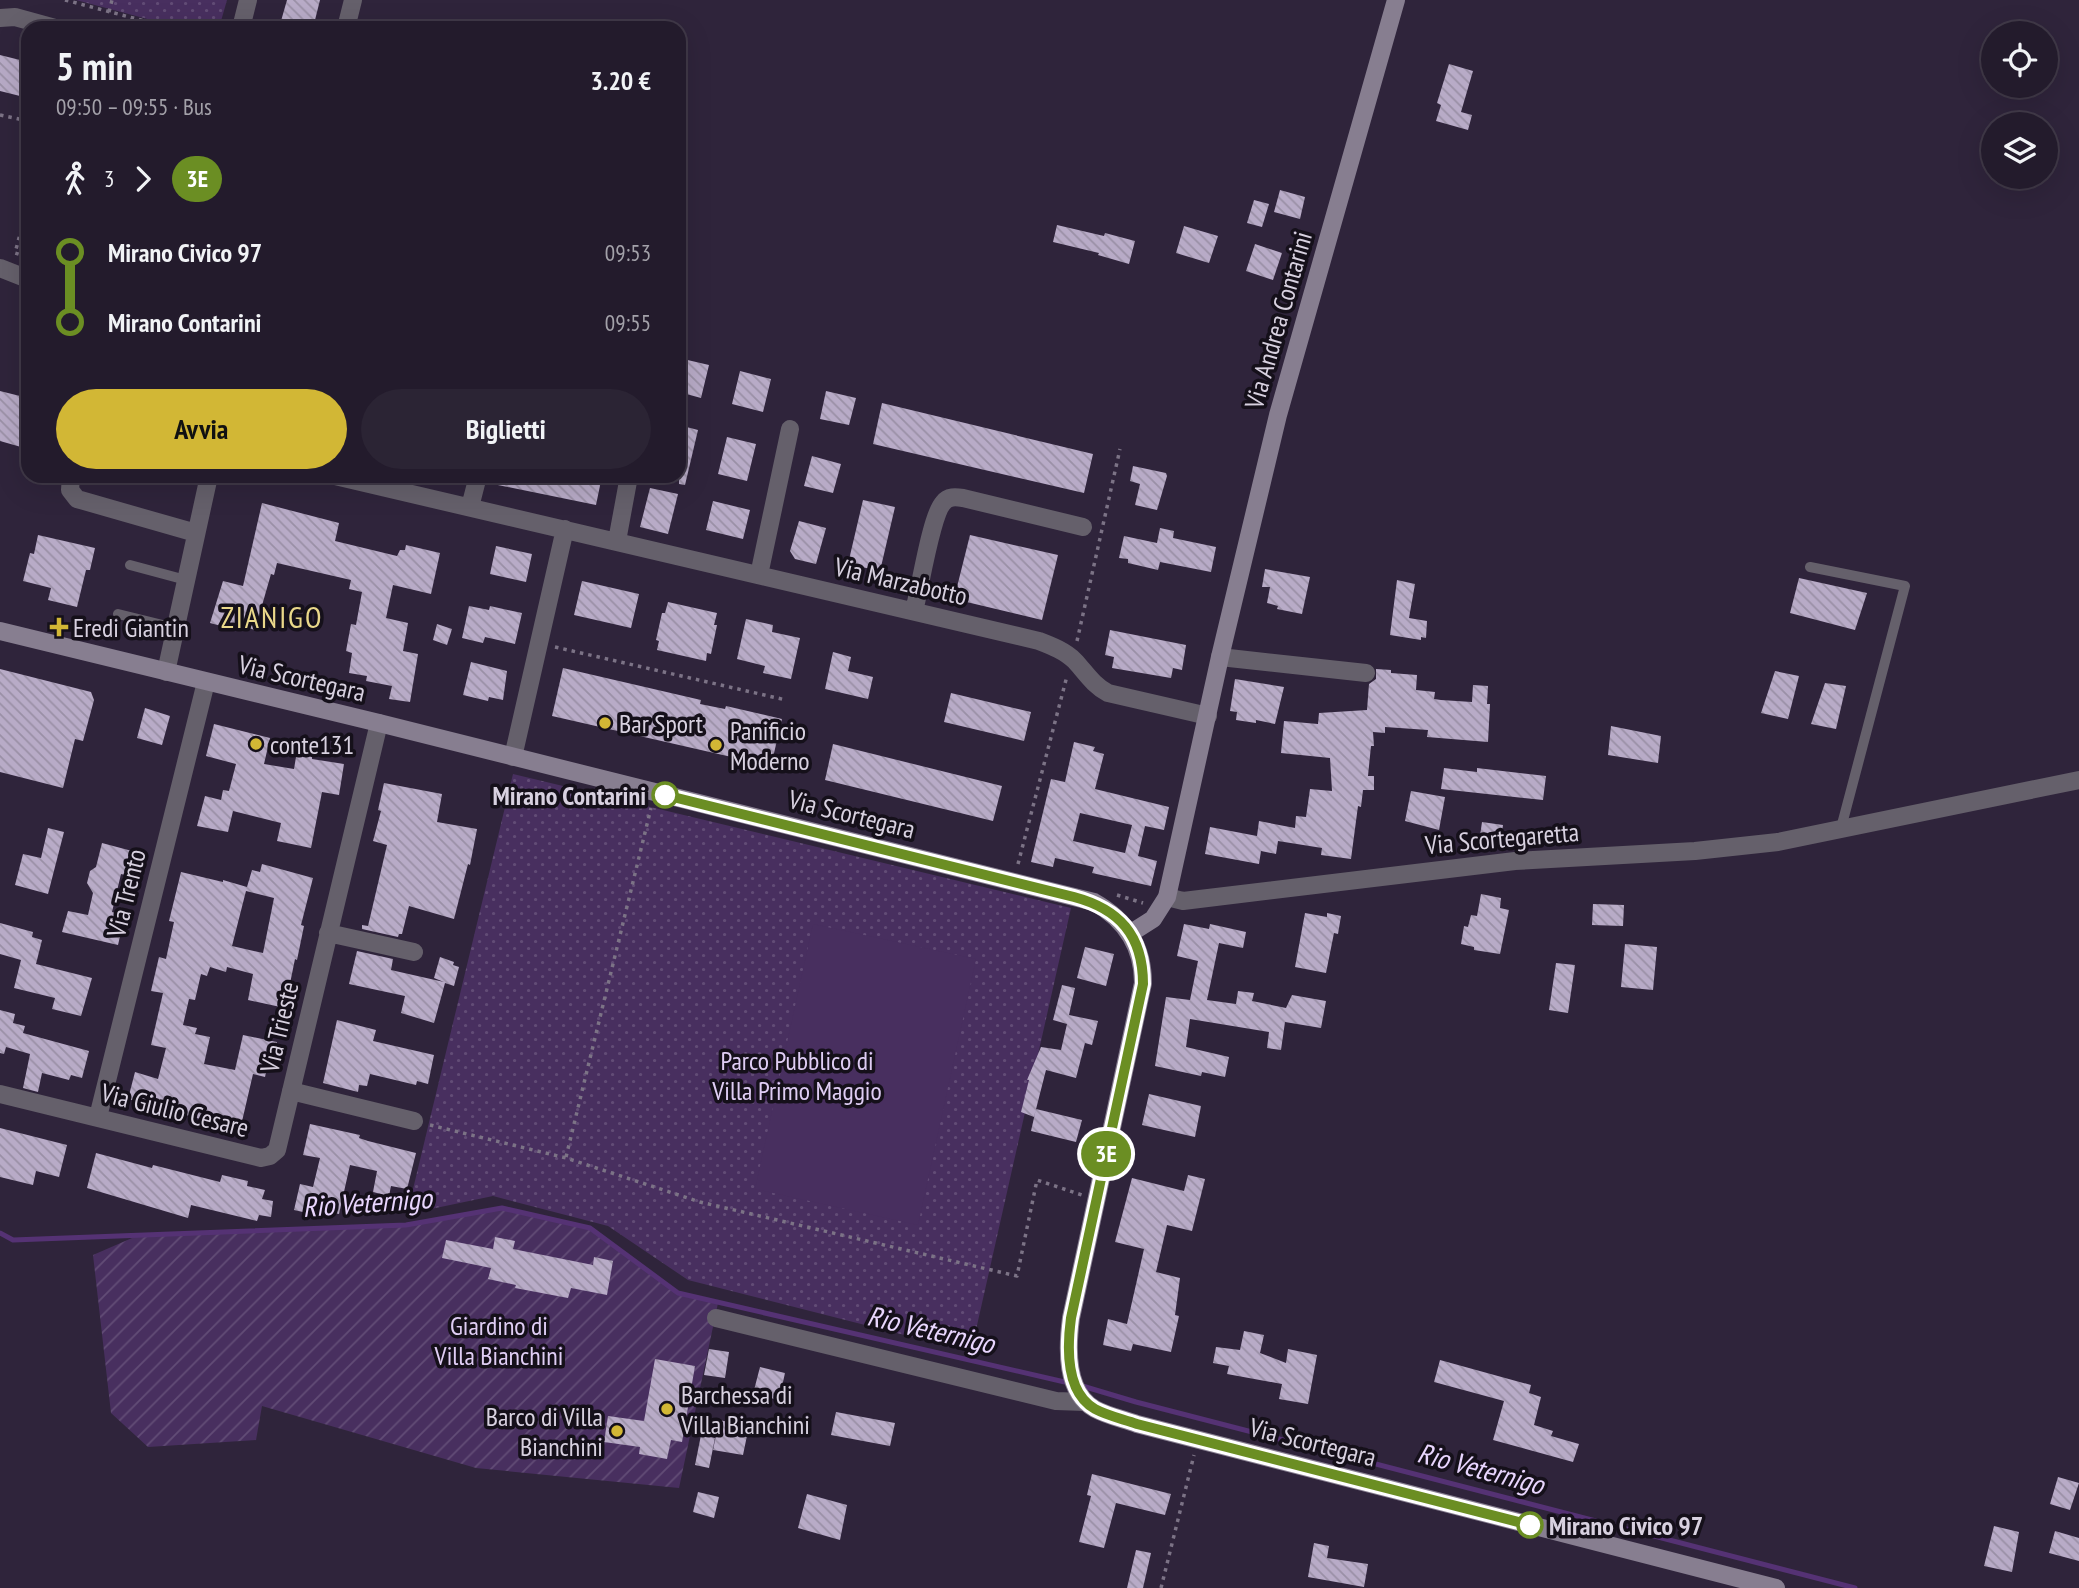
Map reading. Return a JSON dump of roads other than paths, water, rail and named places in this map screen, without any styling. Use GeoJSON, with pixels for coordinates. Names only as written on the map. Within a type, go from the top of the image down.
{"type":"FeatureCollection","features":[{"type":"Feature","properties":{"kind":"street"},"geometry":{"type":"LineString","coordinates":[[243,21],[248,0]]}},
{"type":"Feature","properties":{"kind":"street"},"geometry":{"type":"LineString","coordinates":[[348,21],[353,0]]}},
{"type":"Feature","properties":{"kind":"street","name":"Via Andrea Contarini"},"geometry":{"type":"LineString","coordinates":[[1131,933],[1153,919],[1167,897],[1220,657],[1278,415],[1396,0]]}},
{"type":"Feature","properties":{"kind":"street"},"geometry":{"type":"LineString","coordinates":[[12,12],[36,21]]}},
{"type":"Feature","properties":{"kind":"street"},"geometry":{"type":"LineString","coordinates":[[0,268],[21,276]]}},
{"type":"Feature","properties":{"kind":"street"},"geometry":{"type":"LineString","coordinates":[[759,575],[790,429]]}},
{"type":"Feature","properties":{"kind":"street"},"geometry":{"type":"LineString","coordinates":[[70,483],[70,490],[77,499],[196,533]]}},
{"type":"Feature","properties":{"kind":"street"},"geometry":{"type":"LineString","coordinates":[[166,672],[207,483]]}},
{"type":"Feature","properties":{"kind":"street","name":"Via Marzabotto"},"geometry":{"type":"LineString","coordinates":[[365,483],[1051,645],[1072,658],[1094,684],[1108,693],[1208,716]]}},
{"type":"Feature","properties":{"kind":"street"},"geometry":{"type":"LineString","coordinates":[[470,507],[476,483]]}},
{"type":"Feature","properties":{"kind":"street"},"geometry":{"type":"LineString","coordinates":[[617,541],[628,483]]}},
{"type":"Feature","properties":{"kind":"street"},"geometry":{"type":"LineString","coordinates":[[914,611],[936,519],[942,503],[948,498],[963,498],[1083,527]]}},
{"type":"Feature","properties":{"kind":"street"},"geometry":{"type":"LineString","coordinates":[[513,757],[565,529]]}},
{"type":"Feature","properties":{"kind":"street","name":"Via Scortegara"},"geometry":{"type":"LineString","coordinates":[[0,631],[1094,902],[1121,920],[1131,933],[1141,957],[1143,984],[1068,1335],[1070,1369],[1082,1397],[1109,1415],[1198,1440],[1776,1588]]}},
{"type":"Feature","properties":{"kind":"street"},"geometry":{"type":"LineString","coordinates":[[1220,657],[1366,673]]}},
{"type":"Feature","properties":{"kind":"street","name":"Via Trento"},"geometry":{"type":"LineString","coordinates":[[98,1117],[206,682]]}},
{"type":"Feature","properties":{"kind":"street","name":"Via Trieste"},"geometry":{"type":"LineString","coordinates":[[379,723],[290,1091],[414,1121]]}},
{"type":"Feature","properties":{"kind":"street","name":"Via Scortegaretta"},"geometry":{"type":"LineString","coordinates":[[1167,897],[1183,901],[1516,861],[1730,848],[1778,842],[2079,780]]}},
{"type":"Feature","properties":{"kind":"street"},"geometry":{"type":"LineString","coordinates":[[328,933],[414,952]]}},
{"type":"Feature","properties":{"kind":"street","name":"Via Giulio Cesare"},"geometry":{"type":"LineString","coordinates":[[0,1094],[261,1158],[270,1156],[277,1150],[290,1091]]}},
{"type":"Feature","properties":{"kind":"street","name":"Via Scortegara"},"geometry":{"type":"LineString","coordinates":[[716,1318],[1056,1401],[1082,1397]]}},
{"type":"Feature","properties":{"kind":"lane"},"geometry":{"type":"LineString","coordinates":[[130,565],[186,580]]}},
{"type":"Feature","properties":{"kind":"lane"},"geometry":{"type":"LineString","coordinates":[[1810,567],[1905,586],[1841,828]]}},
{"type":"Feature","properties":{"kind":"lane"},"geometry":{"type":"LineString","coordinates":[[118,614],[175,628]]}},
{"type":"Feature","properties":{"kind":"waterway","name":"Rio Veternigo"},"geometry":{"type":"LineString","coordinates":[[0,1233],[13,1240],[406,1225],[502,1208],[590,1228],[678,1293],[1069,1383]]}},
{"type":"Feature","properties":{"kind":"waterway","name":"Rio Veternigo"},"geometry":{"type":"LineString","coordinates":[[1079,1385],[1855,1588]]}},
{"type":"Feature","properties":{"kind":"place","name":"Eredi Giantin"},"geometry":{"type":"Point","coordinates":[59,627]}},
{"type":"Feature","properties":{"kind":"place","name":"Bar Sport"},"geometry":{"type":"Point","coordinates":[605,723]}},
{"type":"Feature","properties":{"kind":"place","name":"conte131"},"geometry":{"type":"Point","coordinates":[256,744]}},
{"type":"Feature","properties":{"kind":"place","name":"Panificio Moderno"},"geometry":{"type":"Point","coordinates":[716,745]}},
{"type":"Feature","properties":{"kind":"place","name":"Mirano Contarini"},"geometry":{"type":"Point","coordinates":[665,795]}},
{"type":"Feature","properties":{"kind":"place","name":"Barchessa di Villa Bianchini"},"geometry":{"type":"Point","coordinates":[667,1409]}},
{"type":"Feature","properties":{"kind":"place","name":"Barco di Villa Bianchini"},"geometry":{"type":"Point","coordinates":[617,1431]}},
{"type":"Feature","properties":{"kind":"place","name":"Mirano Civico 97"},"geometry":{"type":"Point","coordinates":[1530,1525]}},
{"type":"Feature","properties":{"kind":"district","name":"ZIANIGO"},"geometry":{"type":"Point","coordinates":[272,616]}},
{"type":"Feature","properties":{"kind":"park label","name":"Parco Pubblico di Villa Primo Maggio"},"geometry":{"type":"Point","coordinates":[797,1075]}},
{"type":"Feature","properties":{"kind":"park label","name":"Giardino di Villa Bianchini"},"geometry":{"type":"Point","coordinates":[499,1340]}}]}
